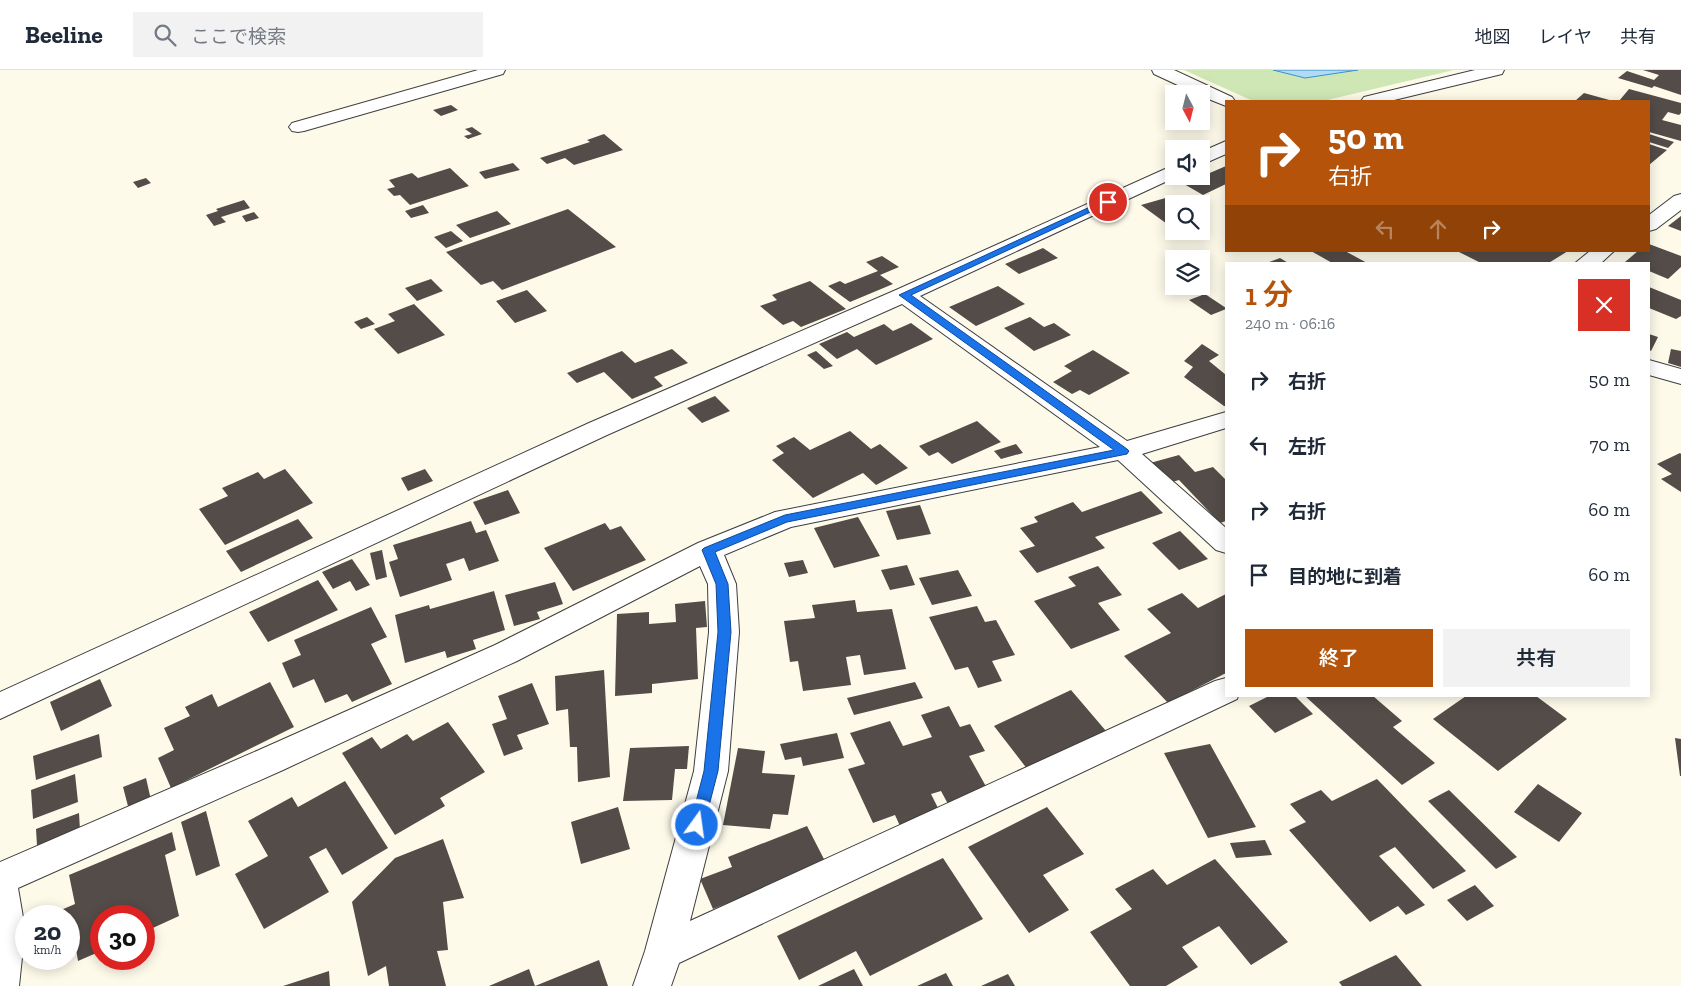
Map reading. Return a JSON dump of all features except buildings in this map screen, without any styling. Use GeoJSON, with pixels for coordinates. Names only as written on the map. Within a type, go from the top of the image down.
{"type":"FeatureCollection","features":[{"type":"Feature","properties":{"kind":"street"},"geometry":{"type":"LineString","coordinates":[[298,127],[497,70]]}},
{"type":"Feature","properties":{"kind":"street"},"geometry":{"type":"LineString","coordinates":[[1160,70],[1225,101]]}},
{"type":"Feature","properties":{"kind":"street"},"geometry":{"type":"LineString","coordinates":[[1374,100],[1496,70]]}},
{"type":"Feature","properties":{"kind":"street"},"geometry":{"type":"LineString","coordinates":[[1210,155],[1225,147]]}},
{"type":"Feature","properties":{"kind":"street"},"geometry":{"type":"LineString","coordinates":[[0,706],[598,429],[904,295],[1165,175]]}},
{"type":"Feature","properties":{"kind":"street"},"geometry":{"type":"LineString","coordinates":[[1650,224],[1681,200]]}},
{"type":"Feature","properties":{"kind":"street"},"geometry":{"type":"LineString","coordinates":[[1588,262],[1603,252]]}},
{"type":"Feature","properties":{"kind":"street"},"geometry":{"type":"LineString","coordinates":[[904,295],[1123,451],[1225,542]]}},
{"type":"Feature","properties":{"kind":"street"},"geometry":{"type":"LineString","coordinates":[[1650,367],[1681,378]]}},
{"type":"Feature","properties":{"kind":"street"},"geometry":{"type":"LineString","coordinates":[[0,879],[270,760],[506,652],[708,550],[785,519],[1123,451],[1225,420]]}},
{"type":"Feature","properties":{"kind":"street"},"geometry":{"type":"LineString","coordinates":[[652,986],[664,951],[711,771],[724,632],[722,584],[708,550]]}},
{"type":"Feature","properties":{"kind":"street"},"geometry":{"type":"LineString","coordinates":[[664,951],[1225,690]]}},
{"type":"Feature","properties":{"kind":"street"},"geometry":{"type":"LineString","coordinates":[[0,887],[7,929],[0,986]]}},
{"type":"Feature","properties":{"kind":"green space"},"geometry":{"type":"Polygon","coordinates":[[[1184,70],[1454,70],[1327,100],[1251,100],[1184,70]]]}},
{"type":"Feature","properties":{"kind":"water"},"geometry":{"type":"Polygon","coordinates":[[[1273,70],[1358,70],[1305,78],[1273,70]]]}},
{"type":"Feature","properties":{"kind":"route"},"geometry":{"type":"LineString","coordinates":[[697,825],[711,771],[724,632],[722,584],[708,550],[785,519],[1123,451],[904,295],[1108,202]]}}]}
